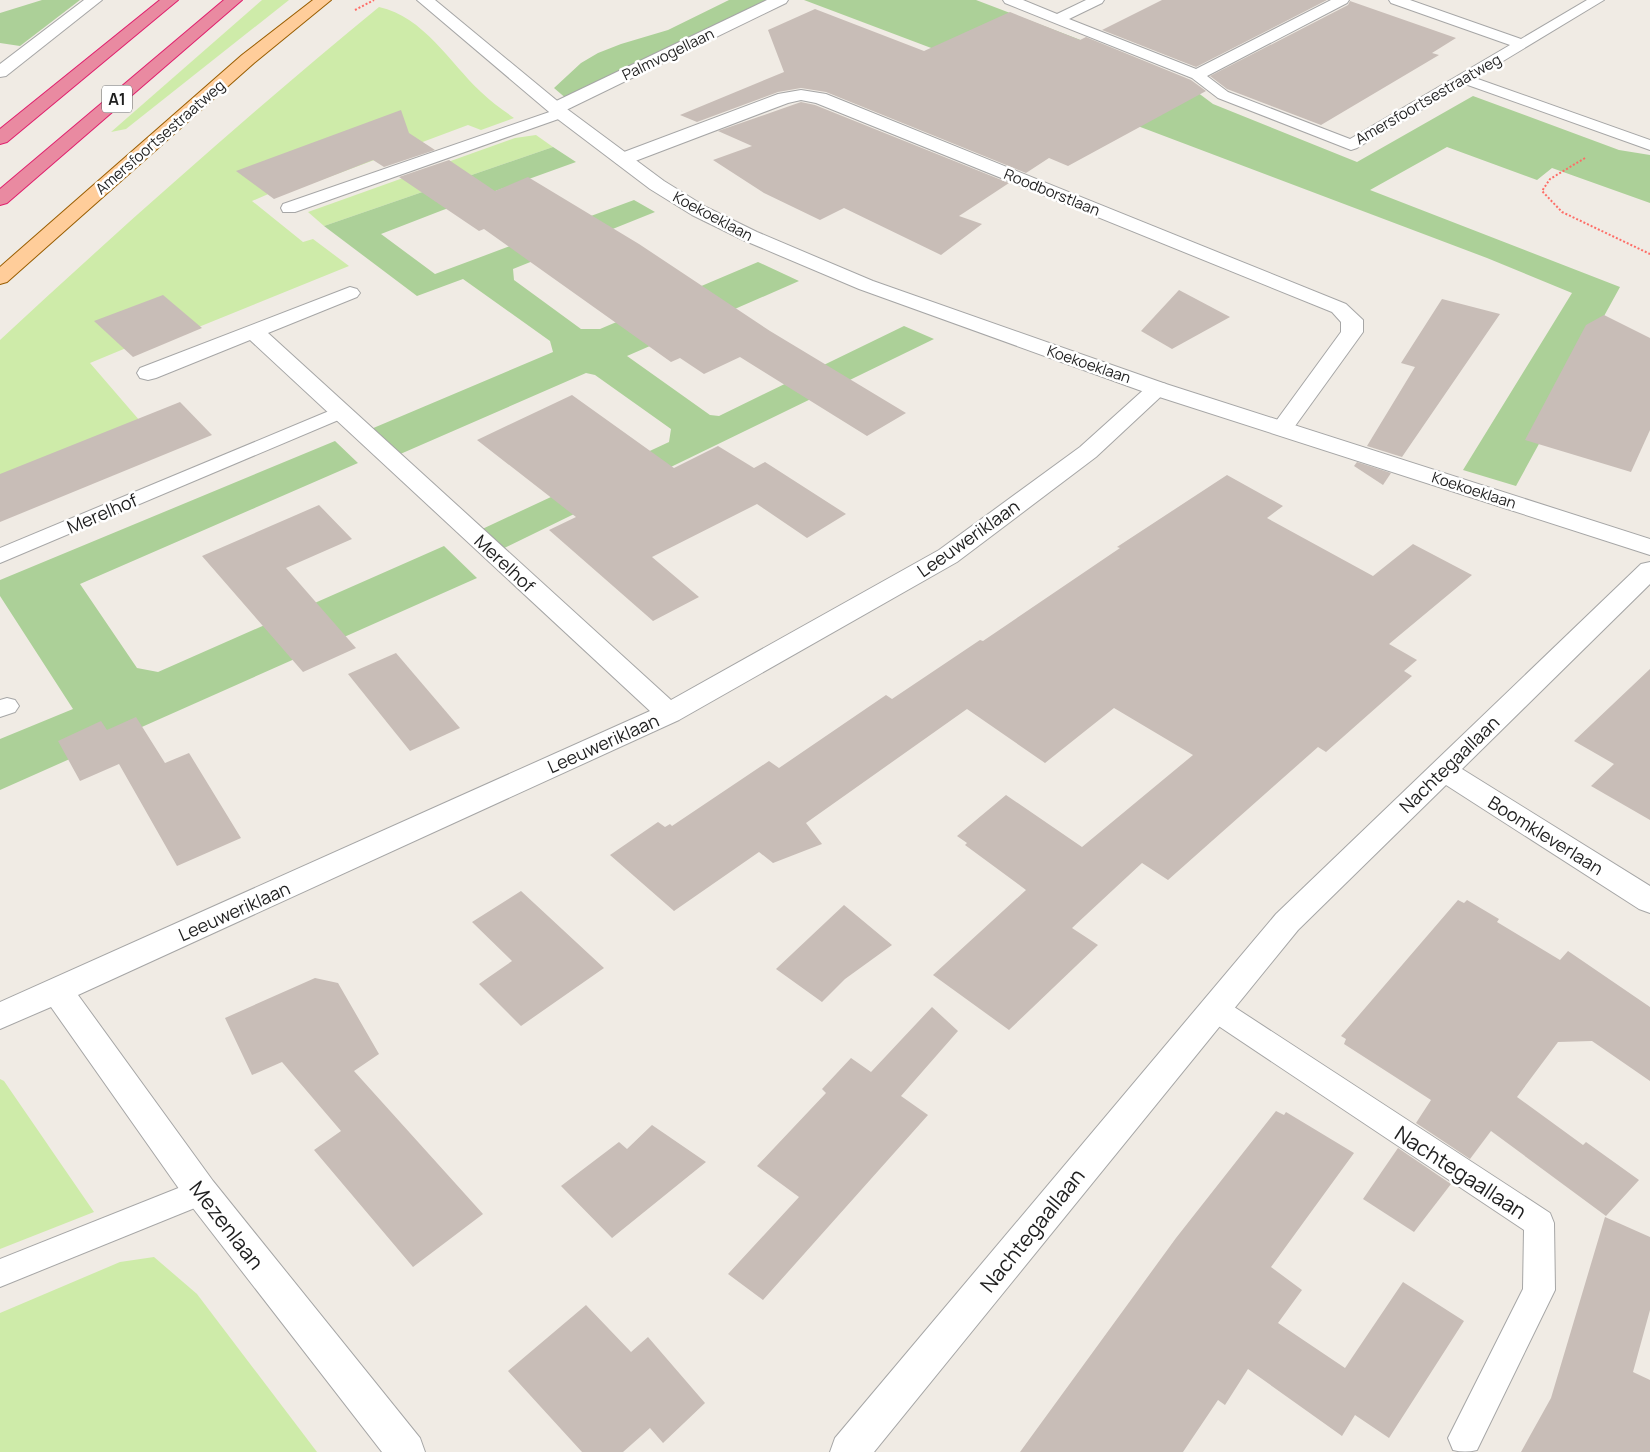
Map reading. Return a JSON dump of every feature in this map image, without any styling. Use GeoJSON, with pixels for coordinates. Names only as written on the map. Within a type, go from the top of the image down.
{"type":"FeatureCollection","features":[{"type":"Feature","properties":{"kind":"highway","name":"A1"},"geometry":{"type":"LineString","coordinates":[[0,138],[170,0]]}},
{"type":"Feature","properties":{"kind":"highway","name":"A1"},"geometry":{"type":"LineString","coordinates":[[0,199],[234,0]]}},
{"type":"Feature","properties":{"kind":"main road","name":"Amersfoortsestraatweg"},"geometry":{"type":"LineString","coordinates":[[0,278],[248,59],[323,0]]}},
{"type":"Feature","properties":{"kind":"street"},"geometry":{"type":"LineString","coordinates":[[0,72],[94,0]]}},
{"type":"Feature","properties":{"kind":"street","name":"Koekoeklaan"},"geometry":{"type":"LineString","coordinates":[[425,0],[558,110],[657,185],[698,211],[750,236],[857,282],[1158,389],[1650,547]]}},
{"type":"Feature","properties":{"kind":"street","name":"Palmvogellaan"},"geometry":{"type":"LineString","coordinates":[[558,110],[780,0]]}},
{"type":"Feature","properties":{"kind":"street","name":"Roodborstlaan"},"geometry":{"type":"LineString","coordinates":[[623,160],[784,98],[801,95],[820,98],[1339,308],[1352,320],[1352,332],[1282,428]]}},
{"type":"Feature","properties":{"kind":"street"},"geometry":{"type":"LineString","coordinates":[[148,373],[350,293]]}},
{"type":"Feature","properties":{"kind":"street","name":"Merelhof"},"geometry":{"type":"LineString","coordinates":[[253,331],[669,713]]}},
{"type":"Feature","properties":{"kind":"street","name":"Leeuweriklaan"},"geometry":{"type":"LineString","coordinates":[[0,1016],[57,992],[669,713],[948,556],[1088,452],[1158,389]]}},
{"type":"Feature","properties":{"kind":"street","name":"Nachtegaallaan"},"geometry":{"type":"LineString","coordinates":[[849,1452],[1288,922],[1650,570]]}},
{"type":"Feature","properties":{"kind":"street","name":"Boomkleverlaan"},"geometry":{"type":"LineString","coordinates":[[1443,770],[1650,901]]}},
{"type":"Feature","properties":{"kind":"street","name":"Mezenlaan"},"geometry":{"type":"LineString","coordinates":[[57,992],[201,1192],[406,1452]]}},
{"type":"Feature","properties":{"kind":"lane","name":"Amersfoortsestraatweg"},"geometry":{"type":"LineString","coordinates":[[1010,0],[1197,75],[1223,95],[1351,145],[1597,0]]}},
{"type":"Feature","properties":{"kind":"lane"},"geometry":{"type":"LineString","coordinates":[[1057,19],[1098,0]]}},
{"type":"Feature","properties":{"kind":"lane"},"geometry":{"type":"LineString","coordinates":[[1197,75],[1342,0]]}},
{"type":"Feature","properties":{"kind":"lane"},"geometry":{"type":"LineString","coordinates":[[1396,0],[1522,44]]}},
{"type":"Feature","properties":{"kind":"lane"},"geometry":{"type":"LineString","coordinates":[[1464,78],[1650,145]]}},
{"type":"Feature","properties":{"kind":"lane"},"geometry":{"type":"LineString","coordinates":[[289,208],[558,110]]}},
{"type":"Feature","properties":{"kind":"lane","name":"Merelhof"},"geometry":{"type":"LineString","coordinates":[[0,556],[341,412]]}},
{"type":"Feature","properties":{"kind":"lane","name":"Nachtegaallaan"},"geometry":{"type":"LineString","coordinates":[[1215,1009],[1539,1223],[1539,1290],[1465,1438]]}},
{"type":"Feature","properties":{"kind":"lane"},"geometry":{"type":"LineString","coordinates":[[0,1272],[201,1192]]}},
{"type":"Feature","properties":{"kind":"path"},"geometry":{"type":"LineString","coordinates":[[1623,135],[1550,179],[1542,191],[1562,212],[1650,254]]}},
{"type":"Feature","properties":{"kind":"green space"},"geometry":{"type":"Polygon","coordinates":[[[42,0],[80,0],[20,46],[0,43],[0,13],[42,0]]]}},
{"type":"Feature","properties":{"kind":"green space"},"geometry":{"type":"Polygon","coordinates":[[[262,0],[289,0],[126,129],[111,132],[262,0]]]}},
{"type":"Feature","properties":{"kind":"green space"},"geometry":{"type":"Polygon","coordinates":[[[729,0],[767,0],[568,100],[554,88],[581,63],[598,53],[668,30],[729,0]]]}},
{"type":"Feature","properties":{"kind":"green space"},"geometry":{"type":"Polygon","coordinates":[[[804,0],[976,0],[1177,77],[1213,104],[1357,162],[1473,96],[1619,150],[1650,155],[1650,203],[1552,168],[1537,180],[1447,147],[1370,190],[1620,287],[1576,367],[1552,420],[1516,486],[1463,470],[1572,293],[1487,258],[804,0]]]}},
{"type":"Feature","properties":{"kind":"green space"},"geometry":{"type":"Polygon","coordinates":[[[379,7],[395,12],[423,30],[481,92],[514,118],[481,130],[468,125],[278,196],[273,192],[252,201],[303,242],[313,239],[349,266],[137,352],[131,346],[90,363],[140,421],[0,480],[0,340],[187,170],[379,7]]]}},
{"type":"Feature","properties":{"kind":"green space"},"geometry":{"type":"Polygon","coordinates":[[[536,135],[553,147],[324,226],[308,212],[515,138],[536,135]]]}},
{"type":"Feature","properties":{"kind":"green space"},"geometry":{"type":"Polygon","coordinates":[[[553,147],[576,162],[381,234],[435,274],[634,200],[655,212],[513,269],[514,280],[581,329],[600,329],[758,262],[799,281],[627,356],[710,415],[719,416],[904,326],[934,339],[498,551],[478,531],[669,442],[671,429],[595,375],[586,373],[398,455],[371,429],[553,352],[550,341],[463,279],[417,296],[324,226],[553,147]]]}},
{"type":"Feature","properties":{"kind":"green space"},"geometry":{"type":"Polygon","coordinates":[[[335,441],[358,463],[80,584],[137,668],[158,672],[444,546],[477,578],[0,790],[0,739],[73,709],[0,596],[0,580],[335,441]]]}},
{"type":"Feature","properties":{"kind":"green space"},"geometry":{"type":"Polygon","coordinates":[[[0,1079],[4,1081],[94,1212],[0,1249],[0,1079]]]}},
{"type":"Feature","properties":{"kind":"green space"},"geometry":{"type":"Polygon","coordinates":[[[154,1257],[197,1294],[317,1452],[0,1452],[0,1313],[120,1262],[154,1257]]]}},
{"type":"Feature","properties":{"kind":"building"},"geometry":{"type":"Polygon","coordinates":[[[1162,0],[1327,0],[1196,67],[1102,30],[1162,0]]]}},
{"type":"Feature","properties":{"kind":"building"},"geometry":{"type":"Polygon","coordinates":[[[1350,1],[1456,38],[1432,53],[1439,55],[1321,125],[1227,89],[1210,76],[1348,5],[1350,1]]]}},
{"type":"Feature","properties":{"kind":"building"},"geometry":{"type":"Polygon","coordinates":[[[815,9],[924,51],[1010,12],[1080,40],[1086,37],[1191,80],[1206,91],[1068,166],[1049,158],[1026,173],[826,92],[801,88],[778,92],[697,122],[680,115],[784,72],[768,30],[815,9]]]}},
{"type":"Feature","properties":{"kind":"building"},"geometry":{"type":"Polygon","coordinates":[[[801,102],[815,105],[1009,183],[959,216],[982,224],[941,255],[844,208],[820,220],[764,193],[713,160],[752,146],[718,131],[801,102]]]}},
{"type":"Feature","properties":{"kind":"building"},"geometry":{"type":"Polygon","coordinates":[[[401,110],[409,133],[435,150],[384,167],[373,160],[274,199],[236,171],[401,110]]]}},
{"type":"Feature","properties":{"kind":"building"},"geometry":{"type":"Polygon","coordinates":[[[449,160],[495,191],[528,177],[639,244],[770,331],[906,413],[867,436],[740,357],[704,374],[680,358],[671,362],[484,229],[479,231],[399,177],[449,160]]]}},
{"type":"Feature","properties":{"kind":"building"},"geometry":{"type":"Polygon","coordinates":[[[1179,290],[1230,317],[1172,349],[1141,331],[1179,290]]]}},
{"type":"Feature","properties":{"kind":"building"},"geometry":{"type":"Polygon","coordinates":[[[163,295],[202,328],[133,357],[94,321],[163,295]]]}},
{"type":"Feature","properties":{"kind":"building"},"geometry":{"type":"Polygon","coordinates":[[[1442,299],[1500,314],[1402,457],[1367,446],[1415,367],[1401,363],[1442,299]]]}},
{"type":"Feature","properties":{"kind":"building"},"geometry":{"type":"Polygon","coordinates":[[[1604,315],[1650,338],[1650,430],[1631,472],[1525,440],[1586,325],[1604,315]]]}},
{"type":"Feature","properties":{"kind":"building"},"geometry":{"type":"Polygon","coordinates":[[[572,395],[674,468],[718,446],[754,468],[765,462],[846,514],[807,538],[757,504],[652,557],[699,597],[653,621],[549,530],[576,517],[477,440],[572,395]]]}},
{"type":"Feature","properties":{"kind":"building"},"geometry":{"type":"Polygon","coordinates":[[[180,402],[212,435],[0,522],[0,474],[180,402]]]}},
{"type":"Feature","properties":{"kind":"building"},"geometry":{"type":"Polygon","coordinates":[[[1357,462],[1391,473],[1383,485],[1354,466],[1357,462]]]}},
{"type":"Feature","properties":{"kind":"building"},"geometry":{"type":"Polygon","coordinates":[[[1227,475],[1283,506],[1267,518],[1373,576],[1413,544],[1472,575],[1389,644],[1417,660],[1404,671],[1412,676],[1326,752],[1318,747],[1168,880],[1142,863],[1072,928],[1098,945],[1009,1030],[933,975],[1026,890],[965,845],[967,843],[957,836],[1006,795],[1082,847],[1193,755],[1114,708],[1045,763],[967,709],[806,823],[822,844],[773,863],[759,852],[674,911],[610,855],[658,822],[665,827],[670,824],[672,826],[769,761],[779,768],[886,695],[892,699],[980,640],[983,641],[1120,548],[1117,547],[1227,475]]]}},
{"type":"Feature","properties":{"kind":"building"},"geometry":{"type":"Polygon","coordinates":[[[319,505],[352,539],[286,568],[356,648],[303,672],[202,556],[319,505]]]}},
{"type":"Feature","properties":{"kind":"building"},"geometry":{"type":"Polygon","coordinates":[[[396,653],[460,728],[410,751],[348,674],[396,653]]]}},
{"type":"Feature","properties":{"kind":"building"},"geometry":{"type":"Polygon","coordinates":[[[1650,669],[1650,820],[1591,786],[1614,764],[1574,741],[1650,669]]]}},
{"type":"Feature","properties":{"kind":"building"},"geometry":{"type":"Polygon","coordinates":[[[136,717],[165,763],[189,753],[241,838],[177,866],[119,764],[80,781],[58,741],[101,721],[107,730],[136,717]]]}},
{"type":"Feature","properties":{"kind":"building"},"geometry":{"type":"Polygon","coordinates":[[[521,891],[604,968],[521,1026],[479,984],[512,961],[472,922],[521,891]]]}},
{"type":"Feature","properties":{"kind":"building"},"geometry":{"type":"Polygon","coordinates":[[[1458,900],[1464,903],[1467,900],[1499,919],[1497,922],[1560,960],[1568,951],[1650,1007],[1650,1081],[1592,1041],[1558,1042],[1517,1097],[1583,1145],[1586,1142],[1639,1180],[1606,1216],[1491,1131],[1470,1159],[1416,1123],[1431,1100],[1344,1044],[1346,1039],[1341,1036],[1458,900]]]}},
{"type":"Feature","properties":{"kind":"building"},"geometry":{"type":"Polygon","coordinates":[[[844,905],[892,945],[845,979],[822,1002],[776,969],[844,905]]]}},
{"type":"Feature","properties":{"kind":"building"},"geometry":{"type":"Polygon","coordinates":[[[315,978],[338,983],[379,1054],[354,1071],[483,1214],[413,1267],[314,1150],[341,1131],[282,1062],[252,1075],[225,1018],[315,978]]]}},
{"type":"Feature","properties":{"kind":"building"},"geometry":{"type":"Polygon","coordinates":[[[932,1007],[958,1031],[901,1096],[928,1115],[763,1300],[728,1274],[799,1197],[757,1166],[826,1093],[822,1089],[851,1058],[871,1072],[932,1007]]]}},
{"type":"Feature","properties":{"kind":"building"},"geometry":{"type":"Polygon","coordinates":[[[1276,1111],[1284,1115],[1286,1112],[1354,1153],[1271,1267],[1302,1290],[1278,1323],[1345,1368],[1403,1282],[1464,1321],[1389,1438],[1355,1415],[1342,1436],[1248,1369],[1225,1405],[1218,1400],[1183,1452],[1020,1452],[1176,1238],[1276,1111]]]}},
{"type":"Feature","properties":{"kind":"building"},"geometry":{"type":"Polygon","coordinates":[[[652,1125],[706,1162],[612,1238],[561,1186],[619,1142],[627,1149],[652,1125]]]}},
{"type":"Feature","properties":{"kind":"building"},"geometry":{"type":"Polygon","coordinates":[[[1398,1148],[1451,1184],[1414,1232],[1363,1199],[1398,1148]]]}},
{"type":"Feature","properties":{"kind":"building"},"geometry":{"type":"Polygon","coordinates":[[[1605,1217],[1650,1237],[1650,1310],[1633,1372],[1650,1380],[1650,1452],[1521,1452],[1551,1398],[1605,1217]]]}},
{"type":"Feature","properties":{"kind":"building"},"geometry":{"type":"Polygon","coordinates":[[[586,1305],[631,1352],[648,1337],[705,1403],[663,1443],[650,1428],[623,1452],[582,1452],[508,1371],[586,1305]]]}}]}
